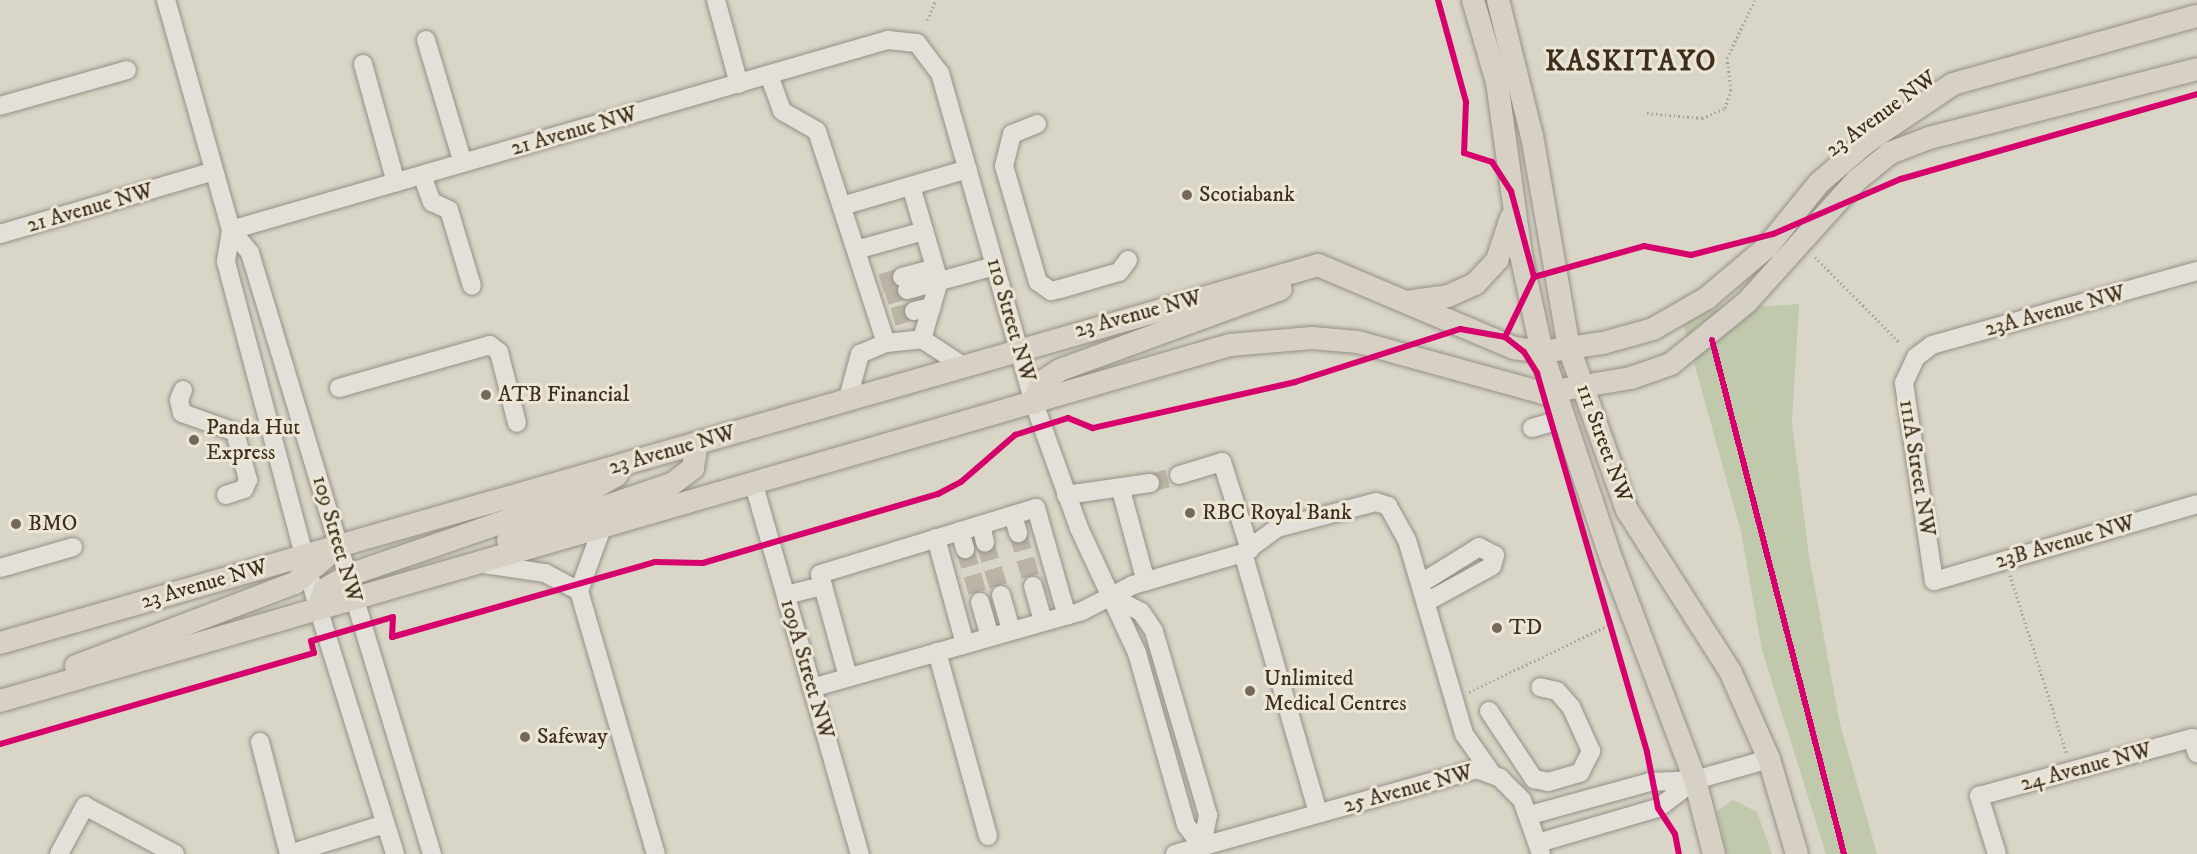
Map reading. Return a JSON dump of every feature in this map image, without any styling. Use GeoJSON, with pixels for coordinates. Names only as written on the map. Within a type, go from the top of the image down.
{"type":"FeatureCollection","features":[{"type":"Feature","properties":{"kind":"main road","name":"111 Street NW"},"geometry":{"type":"LineString","coordinates":[[1473,0],[1497,82],[1514,204],[1542,352],[1563,419],[1695,780],[1714,854]]}},
{"type":"Feature","properties":{"kind":"main road","name":"111 Street NW"},"geometry":{"type":"LineString","coordinates":[[1498,0],[1532,136],[1569,348],[1627,510],[1730,671],[1769,759],[1797,854]]}},
{"type":"Feature","properties":{"kind":"main road","name":"23 Avenue NW"},"geometry":{"type":"LineString","coordinates":[[340,545],[645,459],[960,364],[1318,265],[1406,302],[1449,324],[1542,352],[1653,329],[1707,298],[1767,247],[1827,176],[1868,141],[1953,84],[2197,16]]}},
{"type":"Feature","properties":{"kind":"main road","name":"23 Avenue NW"},"geometry":{"type":"LineString","coordinates":[[0,700],[354,597],[754,485],[1230,345],[1312,338],[1414,353],[1554,393],[1671,364],[1747,302],[1857,180],[1890,153],[1929,138],[2197,69]]}},
{"type":"Feature","properties":{"kind":"main road"},"geometry":{"type":"LineString","coordinates":[[1406,302],[1448,296],[1475,284],[1497,260],[1514,204]]}},
{"type":"Feature","properties":{"kind":"main road"},"geometry":{"type":"LineString","coordinates":[[1034,403],[1040,383],[1053,373],[1295,285],[1302,269]]}},
{"type":"Feature","properties":{"kind":"main road"},"geometry":{"type":"LineString","coordinates":[[476,563],[500,543],[672,484],[693,468],[697,443]]}},
{"type":"Feature","properties":{"kind":"main road"},"geometry":{"type":"LineString","coordinates":[[318,608],[325,589],[349,574],[584,494],[645,459]]}},
{"type":"Feature","properties":{"kind":"main road"},"geometry":{"type":"LineString","coordinates":[[0,700],[308,565],[340,545]]}},
{"type":"Feature","properties":{"kind":"main road","name":"23 Avenue NW"},"geometry":{"type":"LineString","coordinates":[[0,644],[308,565]]}},
{"type":"Feature","properties":{"kind":"street","name":"109 Street NW"},"geometry":{"type":"LineString","coordinates":[[166,0],[231,230],[250,253],[432,854]]}},
{"type":"Feature","properties":{"kind":"street"},"geometry":{"type":"LineString","coordinates":[[716,0],[739,84]]}},
{"type":"Feature","properties":{"kind":"street"},"geometry":{"type":"LineString","coordinates":[[426,40],[463,163]]}},
{"type":"Feature","properties":{"kind":"street","name":"21 Avenue NW"},"geometry":{"type":"LineString","coordinates":[[231,230],[888,40],[917,43]]}},
{"type":"Feature","properties":{"kind":"street","name":"110 Street NW"},"geometry":{"type":"LineString","coordinates":[[917,43],[937,64],[1034,403],[1066,495],[1137,653],[1186,825],[1203,850]]}},
{"type":"Feature","properties":{"kind":"street"},"geometry":{"type":"LineString","coordinates":[[363,64],[396,183]]}},
{"type":"Feature","properties":{"kind":"street"},"geometry":{"type":"LineString","coordinates":[[0,106],[127,70]]}},
{"type":"Feature","properties":{"kind":"street"},"geometry":{"type":"LineString","coordinates":[[769,75],[782,111],[818,132],[856,250],[877,291],[886,319],[886,343]]}},
{"type":"Feature","properties":{"kind":"street"},"geometry":{"type":"LineString","coordinates":[[1037,124],[1012,134],[1004,166],[1038,282],[1051,291],[1060,289],[1119,272],[1128,260]]}},
{"type":"Feature","properties":{"kind":"street"},"geometry":{"type":"LineString","coordinates":[[842,206],[968,170]]}},
{"type":"Feature","properties":{"kind":"street","name":"21 Avenue NW"},"geometry":{"type":"LineString","coordinates":[[0,234],[214,171]]}},
{"type":"Feature","properties":{"kind":"street"},"geometry":{"type":"LineString","coordinates":[[422,175],[432,202],[449,210],[472,286]]}},
{"type":"Feature","properties":{"kind":"street"},"geometry":{"type":"LineString","coordinates":[[911,186],[937,275],[923,309],[922,339]]}},
{"type":"Feature","properties":{"kind":"street","name":"109 Street NW"},"geometry":{"type":"LineString","coordinates":[[231,230],[226,262],[318,608],[394,854]]}},
{"type":"Feature","properties":{"kind":"street"},"geometry":{"type":"LineString","coordinates":[[856,250],[924,231]]}},
{"type":"Feature","properties":{"kind":"street"},"geometry":{"type":"LineString","coordinates":[[905,284],[937,275],[995,266]]}},
{"type":"Feature","properties":{"kind":"street","name":"23A Avenue NW"},"geometry":{"type":"LineString","coordinates":[[1916,357],[1932,345],[2197,271]]}},
{"type":"Feature","properties":{"kind":"street"},"geometry":{"type":"LineString","coordinates":[[848,398],[860,354],[886,343],[922,339],[960,364]]}},
{"type":"Feature","properties":{"kind":"street"},"geometry":{"type":"LineString","coordinates":[[339,388],[490,345],[499,352],[518,423]]}},
{"type":"Feature","properties":{"kind":"street","name":"111A Street NW"},"geometry":{"type":"LineString","coordinates":[[1916,357],[1904,383],[1934,581]]}},
{"type":"Feature","properties":{"kind":"street"},"geometry":{"type":"LineString","coordinates":[[183,390],[179,400],[182,413],[228,428],[236,436],[248,480],[244,489],[226,495]]}},
{"type":"Feature","properties":{"kind":"street"},"geometry":{"type":"LineString","coordinates":[[1532,428],[1563,419]]}},
{"type":"Feature","properties":{"kind":"street"},"geometry":{"type":"LineString","coordinates":[[1179,475],[1222,462],[1318,813]]}},
{"type":"Feature","properties":{"kind":"street"},"geometry":{"type":"LineString","coordinates":[[1066,495],[1121,490],[1150,483]]}},
{"type":"Feature","properties":{"kind":"street","name":"109A Street NW"},"geometry":{"type":"LineString","coordinates":[[754,485],[860,854]]}},
{"type":"Feature","properties":{"kind":"street"},"geometry":{"type":"LineString","coordinates":[[1121,490],[1146,582]]}},
{"type":"Feature","properties":{"kind":"street"},"geometry":{"type":"LineString","coordinates":[[812,688],[1067,616],[1146,582],[1246,552],[1277,528],[1376,502],[1393,512],[1423,582],[1453,698],[1470,746],[1490,771]]}},
{"type":"Feature","properties":{"kind":"street","name":"23B Avenue NW"},"geometry":{"type":"LineString","coordinates":[[1934,581],[2197,504]]}},
{"type":"Feature","properties":{"kind":"street"},"geometry":{"type":"LineString","coordinates":[[848,677],[820,574],[1036,508],[1067,616]]}},
{"type":"Feature","properties":{"kind":"street"},"geometry":{"type":"LineString","coordinates":[[1013,515],[1018,533]]}},
{"type":"Feature","properties":{"kind":"street"},"geometry":{"type":"LineString","coordinates":[[981,525],[985,543]]}},
{"type":"Feature","properties":{"kind":"street"},"geometry":{"type":"LineString","coordinates":[[602,528],[579,591],[656,854]]}},
{"type":"Feature","properties":{"kind":"street"},"geometry":{"type":"LineString","coordinates":[[960,531],[965,549]]}},
{"type":"Feature","properties":{"kind":"street"},"geometry":{"type":"LineString","coordinates":[[936,538],[965,644]]}},
{"type":"Feature","properties":{"kind":"street"},"geometry":{"type":"LineString","coordinates":[[0,568],[73,547]]}},
{"type":"Feature","properties":{"kind":"street"},"geometry":{"type":"LineString","coordinates":[[1423,582],[1479,547],[1495,555],[1492,566],[1428,601]]}},
{"type":"Feature","properties":{"kind":"street"},"geometry":{"type":"LineString","coordinates":[[476,563],[545,573],[579,591]]}},
{"type":"Feature","properties":{"kind":"street"},"geometry":{"type":"LineString","coordinates":[[786,596],[823,586]]}},
{"type":"Feature","properties":{"kind":"street"},"geometry":{"type":"LineString","coordinates":[[1033,586],[1043,622]]}},
{"type":"Feature","properties":{"kind":"street"},"geometry":{"type":"LineString","coordinates":[[1001,595],[1011,631]]}},
{"type":"Feature","properties":{"kind":"street"},"geometry":{"type":"LineString","coordinates":[[980,602],[990,637]]}},
{"type":"Feature","properties":{"kind":"street"},"geometry":{"type":"LineString","coordinates":[[937,652],[988,836]]}},
{"type":"Feature","properties":{"kind":"street"},"geometry":{"type":"LineString","coordinates":[[1489,711],[1534,779],[1548,782],[1580,773],[1591,757],[1586,740],[1563,696],[1540,687]]}},
{"type":"Feature","properties":{"kind":"street"},"geometry":{"type":"LineString","coordinates":[[260,742],[289,854],[385,824]]}},
{"type":"Feature","properties":{"kind":"street","name":"24 Avenue NW"},"geometry":{"type":"LineString","coordinates":[[1997,854],[1979,796],[2195,745]]}},
{"type":"Feature","properties":{"kind":"street"},"geometry":{"type":"LineString","coordinates":[[1530,815],[1650,782],[1695,780],[1769,759]]}},
{"type":"Feature","properties":{"kind":"street","name":"25 Avenue NW"},"geometry":{"type":"LineString","coordinates":[[1175,854],[1203,850],[1318,813],[1465,771],[1490,771],[1513,789],[1530,815],[1539,848]]}},
{"type":"Feature","properties":{"kind":"street"},"geometry":{"type":"LineString","coordinates":[[1539,848],[1658,808],[1695,780]]}},
{"type":"Feature","properties":{"kind":"street"},"geometry":{"type":"LineString","coordinates":[[59,854],[85,806],[166,852]]}},
{"type":"Feature","properties":{"kind":"path"},"geometry":{"type":"LineString","coordinates":[[927,20],[936,0]]}},
{"type":"Feature","properties":{"kind":"path"},"geometry":{"type":"LineString","coordinates":[[1647,113],[1701,118],[1725,108],[1731,90],[1727,58],[1755,0]]}},
{"type":"Feature","properties":{"kind":"path"},"geometry":{"type":"LineString","coordinates":[[1812,254],[1899,342]]}},
{"type":"Feature","properties":{"kind":"path"},"geometry":{"type":"LineString","coordinates":[[2006,560],[2068,759]]}},
{"type":"Feature","properties":{"kind":"path"},"geometry":{"type":"LineString","coordinates":[[1453,698],[1611,624]]}},
{"type":"Feature","properties":{"kind":"green space"},"geometry":{"type":"Polygon","coordinates":[[[1799,304],[1792,423],[1809,556],[1840,724],[1877,854],[1826,854],[1762,650],[1741,532],[1680,312],[1799,304]]]}},
{"type":"Feature","properties":{"kind":"green space"},"geometry":{"type":"Polygon","coordinates":[[[1733,800],[1757,812],[1772,854],[1727,854],[1717,811],[1733,800]]]}},
{"type":"Feature","properties":{"kind":"tunnel"},"geometry":{"type":"LineString","coordinates":[[881,283],[902,277]]}},
{"type":"Feature","properties":{"kind":"tunnel"},"geometry":{"type":"LineString","coordinates":[[886,296],[907,290]]}},
{"type":"Feature","properties":{"kind":"tunnel"},"geometry":{"type":"LineString","coordinates":[[893,317],[914,311]]}},
{"type":"Feature","properties":{"kind":"tunnel"},"geometry":{"type":"LineString","coordinates":[[1150,483],[1179,475]]}},
{"type":"Feature","properties":{"kind":"tunnel"},"geometry":{"type":"LineString","coordinates":[[1018,533],[1033,586]]}},
{"type":"Feature","properties":{"kind":"tunnel"},"geometry":{"type":"LineString","coordinates":[[985,543],[1001,595]]}},
{"type":"Feature","properties":{"kind":"tunnel"},"geometry":{"type":"LineString","coordinates":[[965,549],[980,602]]}},
{"type":"Feature","properties":{"kind":"cycle path"},"geometry":{"type":"LineString","coordinates":[[1438,0],[1466,102],[1464,153],[1492,162],[1511,191],[1534,277],[1505,337]]}},
{"type":"Feature","properties":{"kind":"cycle path"},"geometry":{"type":"LineString","coordinates":[[1534,277],[1644,246],[1691,255],[1773,234],[1901,179],[2197,94]]}},
{"type":"Feature","properties":{"kind":"cycle path"},"geometry":{"type":"LineString","coordinates":[[0,744],[314,653],[311,641],[393,617],[392,637],[655,562],[703,563],[938,494],[961,482],[1015,435],[1068,418],[1093,428],[1295,382],[1460,329],[1505,337],[1524,352],[1537,373],[1647,752],[1658,808],[1675,834],[1679,854]]}},
{"type":"Feature","properties":{"kind":"cycle path"},"geometry":{"type":"LineString","coordinates":[[1712,340],[1844,854]]}},
{"type":"Feature","properties":{"kind":"place","name":"Scotiabank"},"geometry":{"type":"Point","coordinates":[1187,195]}},
{"type":"Feature","properties":{"kind":"place","name":"ATB Financial"},"geometry":{"type":"Point","coordinates":[486,395]}},
{"type":"Feature","properties":{"kind":"place","name":"Panda Hut Express"},"geometry":{"type":"Point","coordinates":[194,440]}},
{"type":"Feature","properties":{"kind":"place","name":"RBC Royal Bank"},"geometry":{"type":"Point","coordinates":[1190,513]}},
{"type":"Feature","properties":{"kind":"place","name":"BMO"},"geometry":{"type":"Point","coordinates":[16,524]}},
{"type":"Feature","properties":{"kind":"place","name":"TD"},"geometry":{"type":"Point","coordinates":[1497,628]}},
{"type":"Feature","properties":{"kind":"place","name":"Unlimited Medical Centres"},"geometry":{"type":"Point","coordinates":[1250,691]}},
{"type":"Feature","properties":{"kind":"place","name":"Safeway"},"geometry":{"type":"Point","coordinates":[525,737]}},
{"type":"Feature","properties":{"kind":"district","name":"KASKITAYO"},"geometry":{"type":"Point","coordinates":[1631,62]}}]}
